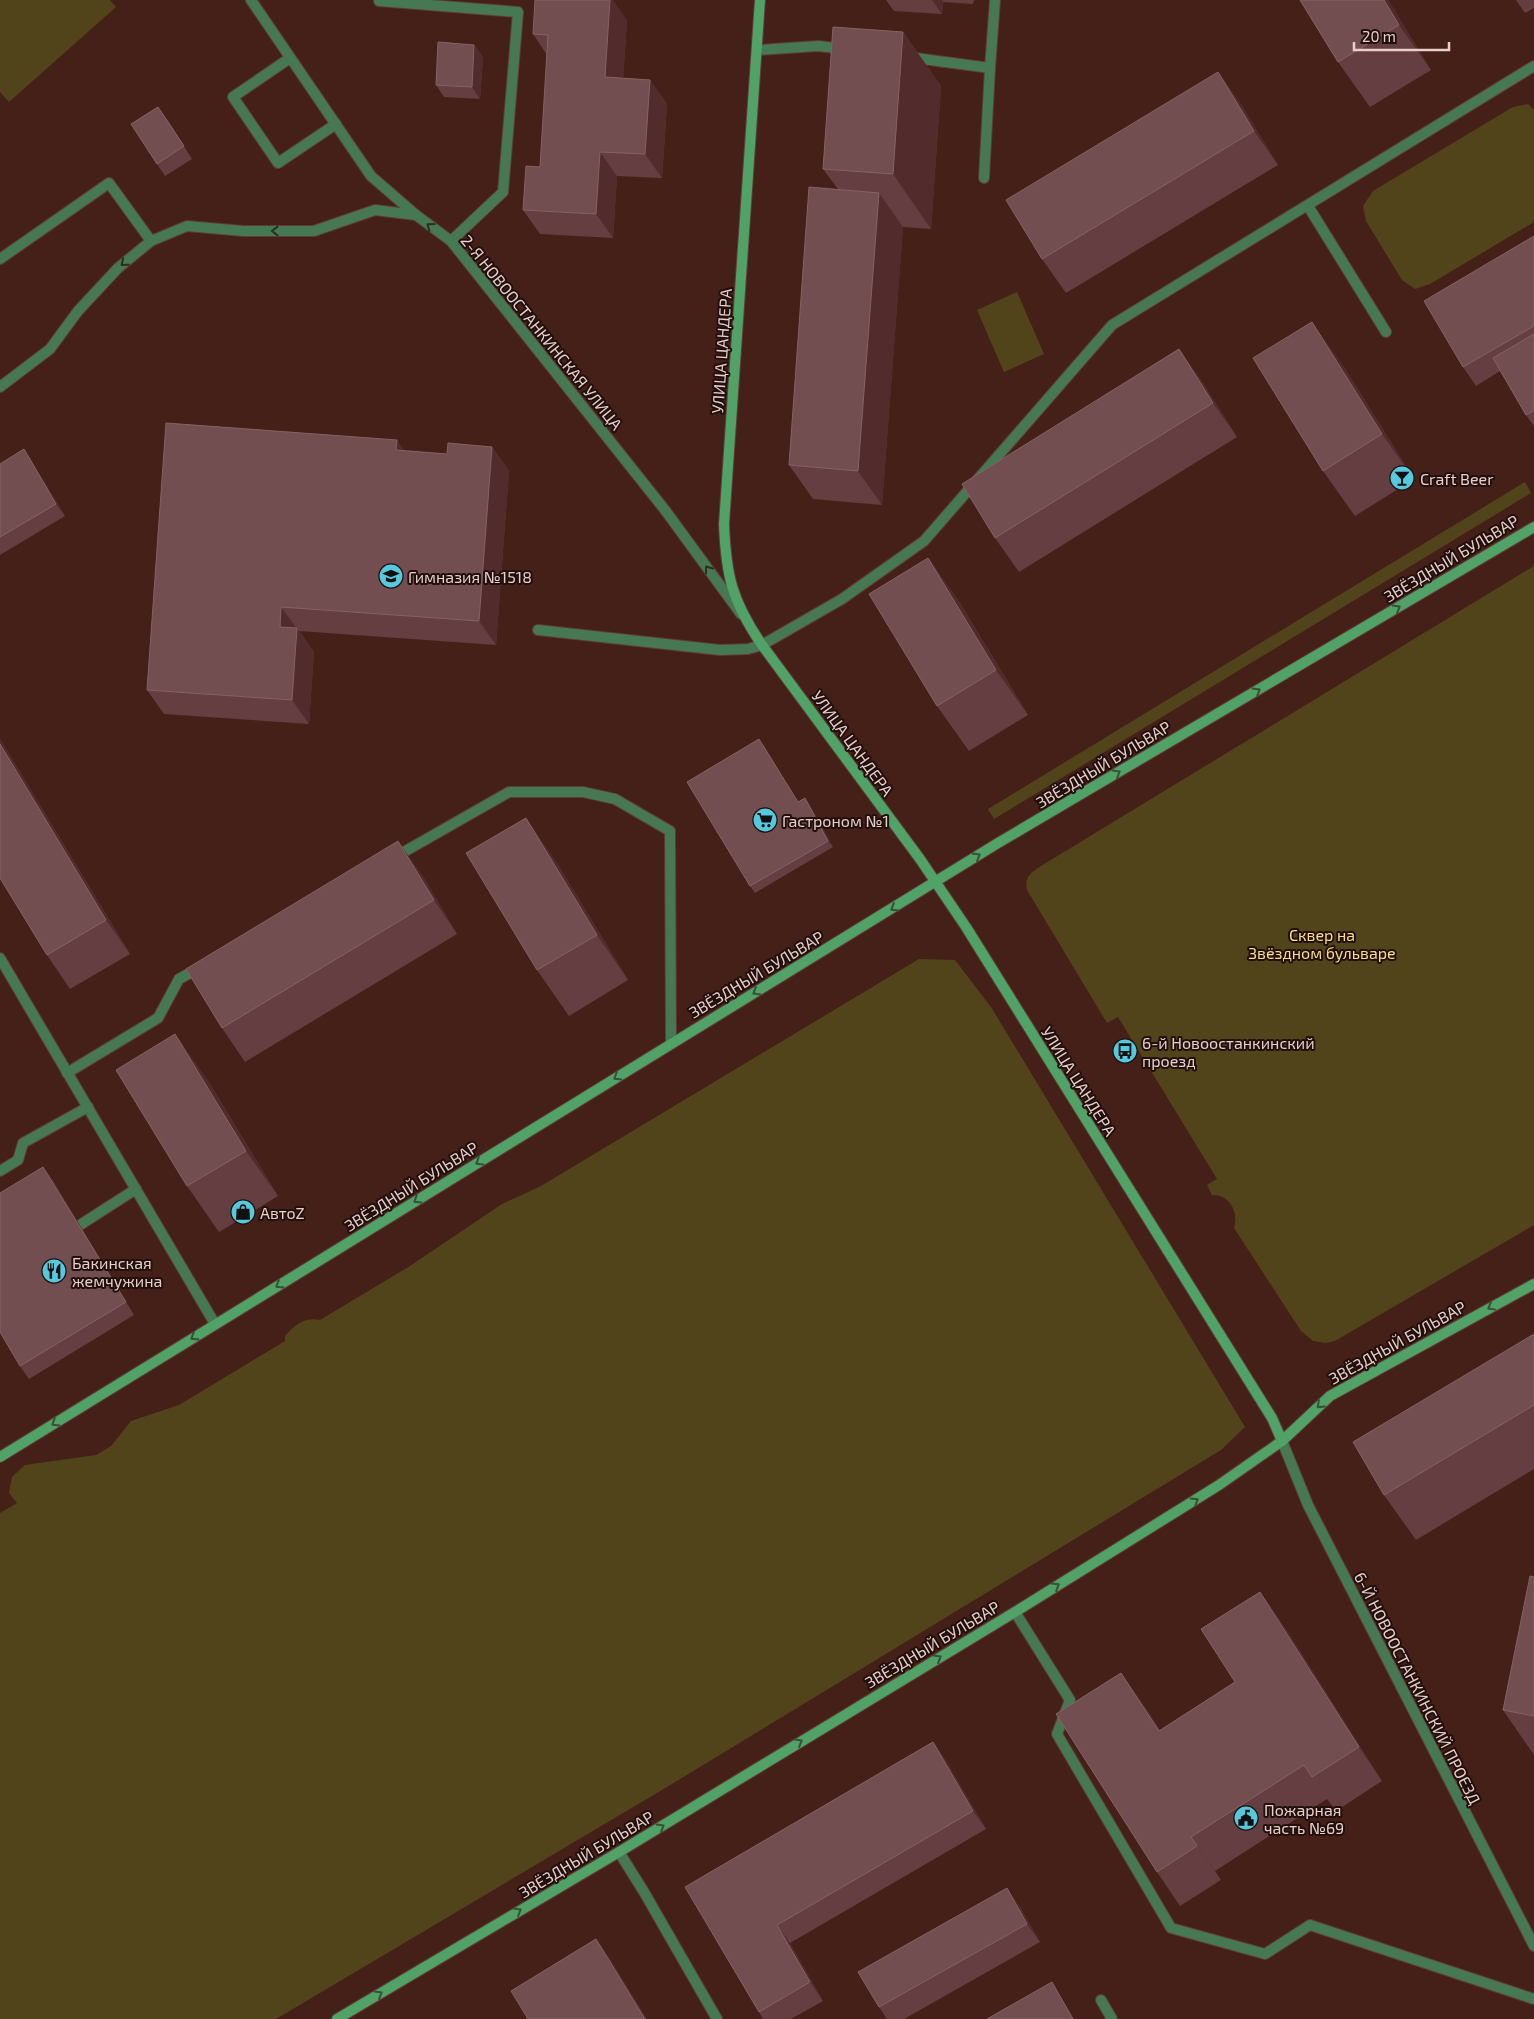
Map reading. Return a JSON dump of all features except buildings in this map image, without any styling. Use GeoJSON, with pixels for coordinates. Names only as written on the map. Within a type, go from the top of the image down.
{"type":"FeatureCollection","features":[{"type":"Feature","properties":{"kind":"street"},"geometry":{"type":"LineString","coordinates":[[251,0],[371,176],[416,216]]}},
{"type":"Feature","properties":{"kind":"street","name":"УЛИЦА ЦАНДЕРА"},"geometry":{"type":"LineString","coordinates":[[760,0],[724,524],[725,559],[732,591],[747,623],[762,645],[935,881],[1272,1418],[1282,1441]]}},
{"type":"Feature","properties":{"kind":"street"},"geometry":{"type":"LineString","coordinates":[[984,178],[995,0]]}},
{"type":"Feature","properties":{"kind":"street"},"geometry":{"type":"LineString","coordinates":[[379,1],[518,12],[503,192],[451,241]]}},
{"type":"Feature","properties":{"kind":"street"},"geometry":{"type":"LineString","coordinates":[[758,50],[818,46],[856,51]]}},
{"type":"Feature","properties":{"kind":"street"},"geometry":{"type":"LineString","coordinates":[[894,56],[990,68]]}},
{"type":"Feature","properties":{"kind":"street"},"geometry":{"type":"LineString","coordinates":[[290,58],[233,96],[278,163],[336,124]]}},
{"type":"Feature","properties":{"kind":"street"},"geometry":{"type":"LineString","coordinates":[[538,630],[720,650],[748,649],[762,645],[842,599],[924,541],[1112,326],[1534,66]]}},
{"type":"Feature","properties":{"kind":"street"},"geometry":{"type":"LineString","coordinates":[[0,259],[109,183],[151,241]]}},
{"type":"Feature","properties":{"kind":"street"},"geometry":{"type":"LineString","coordinates":[[1308,206],[1386,332]]}},
{"type":"Feature","properties":{"kind":"street","name":"2-Я НОВООСТАНКИНСКАЯ УЛИЦА"},"geometry":{"type":"LineString","coordinates":[[0,387],[50,349],[78,311],[118,268],[151,241],[187,226],[243,231],[314,231],[375,210],[416,216],[451,241],[665,510],[747,623]]}},
{"type":"Feature","properties":{"kind":"street","name":"ЗВЁЗДНЫЙ БУЛЬВАР"},"geometry":{"type":"LineString","coordinates":[[0,1457],[935,881],[1534,527]]}},
{"type":"Feature","properties":{"kind":"street"},"geometry":{"type":"LineString","coordinates":[[387,861],[509,792],[583,792],[615,799],[670,831],[672,1043]]}},
{"type":"Feature","properties":{"kind":"street"},"geometry":{"type":"LineString","coordinates":[[0,958],[215,1324]]}},
{"type":"Feature","properties":{"kind":"street"},"geometry":{"type":"LineString","coordinates":[[67,1073],[158,1018],[179,979],[205,964]]}},
{"type":"Feature","properties":{"kind":"street"},"geometry":{"type":"LineString","coordinates":[[0,1171],[18,1160],[23,1143],[88,1107]]}},
{"type":"Feature","properties":{"kind":"street"},"geometry":{"type":"LineString","coordinates":[[80,1225],[136,1189]]}},
{"type":"Feature","properties":{"kind":"street","name":"ЗВЁЗДНЫЙ БУЛЬВАР"},"geometry":{"type":"LineString","coordinates":[[337,2019],[619,1852],[1015,1612],[1219,1485],[1282,1441],[1330,1396],[1534,1284]]}},
{"type":"Feature","properties":{"kind":"street","name":"6-Й НОВООСТАНКИНСКИЙ ПРОЕЗД"},"geometry":{"type":"LineString","coordinates":[[1282,1441],[1308,1505],[1534,1946]]}},
{"type":"Feature","properties":{"kind":"street"},"geometry":{"type":"LineString","coordinates":[[1015,1612],[1070,1700],[1057,1734],[1171,1928],[1265,1954],[1310,1925],[1534,1999]]}},
{"type":"Feature","properties":{"kind":"street"},"geometry":{"type":"LineString","coordinates":[[619,1852],[717,2019]]}},
{"type":"Feature","properties":{"kind":"street"},"geometry":{"type":"LineString","coordinates":[[1101,2000],[1112,2019]]}},
{"type":"Feature","properties":{"kind":"green space"},"geometry":{"type":"Polygon","coordinates":[[[0,0],[110,0],[116,7],[9,102],[0,92],[0,0]]]}},
{"type":"Feature","properties":{"kind":"green space"},"geometry":{"type":"Polygon","coordinates":[[[1528,104],[1534,110],[1534,222],[1430,284],[1415,289],[1402,280],[1366,221],[1363,206],[1373,191],[1513,107],[1528,104]]]}},
{"type":"Feature","properties":{"kind":"green space"},"geometry":{"type":"Polygon","coordinates":[[[1017,292],[1044,354],[1004,372],[977,310],[1017,292]]]}},
{"type":"Feature","properties":{"kind":"green space"},"geometry":{"type":"Polygon","coordinates":[[[1525,482],[1531,493],[994,819],[988,809],[1525,482]]]}},
{"type":"Feature","properties":{"kind":"green space","name":"Сквер на Звёздном бульваре"},"geometry":{"type":"Polygon","coordinates":[[[1534,566],[1534,1225],[1335,1341],[1326,1343],[1313,1341],[1301,1331],[1234,1228],[1235,1216],[1232,1206],[1224,1198],[1212,1195],[1207,1185],[1217,1179],[1118,1017],[1107,1023],[1027,890],[1027,879],[1031,873],[1041,866],[1534,566]]]}},
{"type":"Feature","properties":{"kind":"green space"},"geometry":{"type":"Polygon","coordinates":[[[919,959],[955,960],[991,1007],[1245,1427],[1221,1450],[672,1784],[276,2019],[0,2019],[0,1513],[17,1503],[9,1493],[12,1477],[25,1465],[96,1455],[111,1446],[131,1421],[179,1405],[285,1341],[285,1336],[300,1323],[314,1319],[320,1320],[410,1266],[502,1204],[541,1186],[919,959]]]}},
{"type":"Feature","properties":{"kind":"place","name":"Craft Beer"},"geometry":{"type":"Point","coordinates":[1402,478]}},
{"type":"Feature","properties":{"kind":"place","name":"Гимназия №1518"},"geometry":{"type":"Point","coordinates":[391,576]}},
{"type":"Feature","properties":{"kind":"place","name":"Гастроном №1"},"geometry":{"type":"Point","coordinates":[765,820]}},
{"type":"Feature","properties":{"kind":"place","name":"6-й Новоостанкинский проезд"},"geometry":{"type":"Point","coordinates":[1125,1051]}},
{"type":"Feature","properties":{"kind":"place","name":"АвтоZ"},"geometry":{"type":"Point","coordinates":[243,1212]}},
{"type":"Feature","properties":{"kind":"place","name":"Бакинская жемчужина"},"geometry":{"type":"Point","coordinates":[54,1271]}},
{"type":"Feature","properties":{"kind":"place","name":"Пожарная часть №69"},"geometry":{"type":"Point","coordinates":[1246,1818]}}]}
